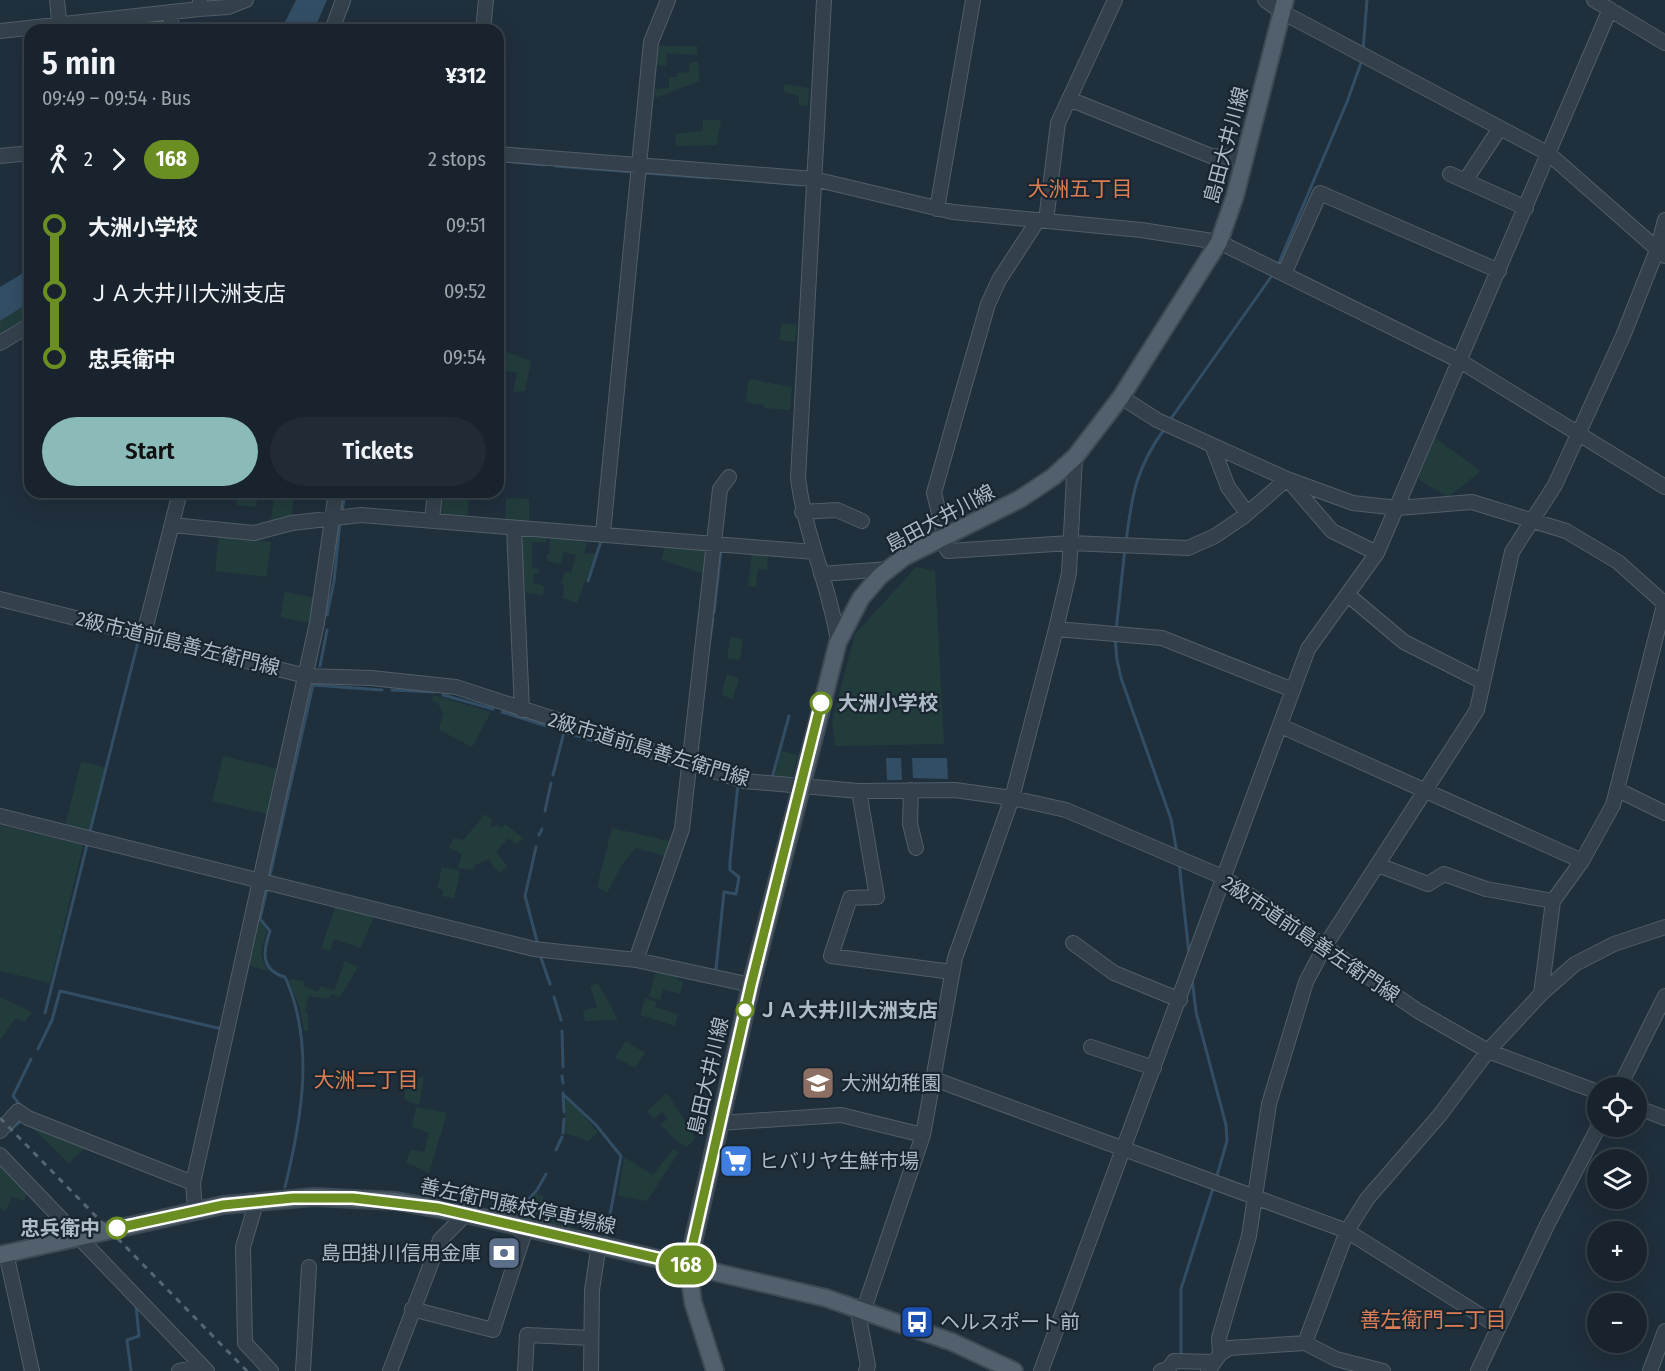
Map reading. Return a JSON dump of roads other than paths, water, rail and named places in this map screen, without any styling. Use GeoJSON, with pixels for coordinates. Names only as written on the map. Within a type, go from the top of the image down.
{"type":"FeatureCollection","features":[{"type":"Feature","properties":{"kind":"main road","name":"島田大井川線"},"geometry":{"type":"LineString","coordinates":[[715,1371],[693,1302],[688,1265],[751,985],[838,642],[861,598],[889,569],[904,558],[1020,498],[1053,477],[1075,457],[1121,397],[1220,242],[1245,158],[1283,6]]}},
{"type":"Feature","properties":{"kind":"main road","name":"善左衛門藤枝停車場線"},"geometry":{"type":"LineString","coordinates":[[3,1254],[195,1209],[257,1200],[314,1197],[396,1201],[466,1214],[688,1265],[860,1308],[952,1342],[1014,1371]]}},
{"type":"Feature","properties":{"kind":"street"},"geometry":{"type":"LineString","coordinates":[[57,0],[60,24]]}},
{"type":"Feature","properties":{"kind":"street"},"geometry":{"type":"LineString","coordinates":[[76,24],[170,12],[200,4],[228,7],[246,0]]}},
{"type":"Feature","properties":{"kind":"street"},"geometry":{"type":"LineString","coordinates":[[334,24],[344,0]]}},
{"type":"Feature","properties":{"kind":"street"},"geometry":{"type":"LineString","coordinates":[[484,24],[486,0]]}},
{"type":"Feature","properties":{"kind":"street"},"geometry":{"type":"LineString","coordinates":[[603,533],[651,42],[668,0]]}},
{"type":"Feature","properties":{"kind":"street"},"geometry":{"type":"LineString","coordinates":[[824,0],[798,478],[802,512],[834,613],[838,642]]}},
{"type":"Feature","properties":{"kind":"street"},"geometry":{"type":"LineString","coordinates":[[937,209],[973,0]]}},
{"type":"Feature","properties":{"kind":"street"},"geometry":{"type":"LineString","coordinates":[[1115,0],[1055,134],[1042,220],[999,280],[988,304],[934,493],[943,538],[948,551],[1070,543],[1188,548],[1215,536],[1247,513],[1287,479]]}},
{"type":"Feature","properties":{"kind":"street"},"geometry":{"type":"LineString","coordinates":[[1265,0],[1283,6],[1549,154],[1661,253]]}},
{"type":"Feature","properties":{"kind":"street"},"geometry":{"type":"LineString","coordinates":[[1594,0],[1665,44]]}},
{"type":"Feature","properties":{"kind":"street"},"geometry":{"type":"LineString","coordinates":[[1041,1371],[1308,649],[1377,553],[1610,9]]}},
{"type":"Feature","properties":{"kind":"street"},"geometry":{"type":"LineString","coordinates":[[170,12],[171,24]]}},
{"type":"Feature","properties":{"kind":"street"},"geometry":{"type":"LineString","coordinates":[[0,31],[24,29]]}},
{"type":"Feature","properties":{"kind":"street"},"geometry":{"type":"LineString","coordinates":[[1069,99],[1211,156],[1245,158]]}},
{"type":"Feature","properties":{"kind":"street"},"geometry":{"type":"LineString","coordinates":[[1465,181],[1500,128]]}},
{"type":"Feature","properties":{"kind":"street"},"geometry":{"type":"LineString","coordinates":[[0,156],[24,154]]}},
{"type":"Feature","properties":{"kind":"street"},"geometry":{"type":"LineString","coordinates":[[504,155],[814,179],[937,209],[1141,230],[1220,242],[1460,361],[1665,487]]}},
{"type":"Feature","properties":{"kind":"street"},"geometry":{"type":"LineString","coordinates":[[1450,174],[1526,208]]}},
{"type":"Feature","properties":{"kind":"street"},"geometry":{"type":"LineString","coordinates":[[1278,271],[1320,193],[1499,271]]}},
{"type":"Feature","properties":{"kind":"street"},"geometry":{"type":"LineString","coordinates":[[1214,1362],[1249,1236],[1269,1104],[1306,982],[1325,946],[1477,710],[1512,552],[1556,485],[1578,432],[1661,253],[1665,220]]}},
{"type":"Feature","properties":{"kind":"street"},"geometry":{"type":"LineString","coordinates":[[0,343],[24,329]]}},
{"type":"Feature","properties":{"kind":"street"},"geometry":{"type":"LineString","coordinates":[[1121,397],[1157,420],[1287,479],[1353,502],[1398,508],[1472,502],[1566,531],[1597,547],[1618,562],[1665,603],[1613,805],[1582,861],[1553,901],[1540,994]]}},
{"type":"Feature","properties":{"kind":"street"},"geometry":{"type":"LineString","coordinates":[[1212,445],[1228,487],[1247,513]]}},
{"type":"Feature","properties":{"kind":"street"},"geometry":{"type":"LineString","coordinates":[[866,1371],[868,1366],[860,1308],[923,1135],[952,972],[1012,798],[1070,573],[1075,457]]}},
{"type":"Feature","properties":{"kind":"street"},"geometry":{"type":"LineString","coordinates":[[636,960],[682,829],[716,543],[720,489],[729,477]]}},
{"type":"Feature","properties":{"kind":"street"},"geometry":{"type":"LineString","coordinates":[[1287,479],[1332,531],[1377,553]]}},
{"type":"Feature","properties":{"kind":"street"},"geometry":{"type":"LineString","coordinates":[[144,634],[179,498]]}},
{"type":"Feature","properties":{"kind":"street"},"geometry":{"type":"LineString","coordinates":[[195,1209],[193,1183],[306,676],[317,623],[335,498]]}},
{"type":"Feature","properties":{"kind":"street"},"geometry":{"type":"LineString","coordinates":[[432,520],[434,498]]}},
{"type":"Feature","properties":{"kind":"street"},"geometry":{"type":"LineString","coordinates":[[802,512],[837,510],[862,521]]}},
{"type":"Feature","properties":{"kind":"street"},"geometry":{"type":"LineString","coordinates":[[172,525],[254,533],[292,523],[361,515],[814,552]]}},
{"type":"Feature","properties":{"kind":"street"},"geometry":{"type":"LineString","coordinates":[[514,528],[522,710]]}},
{"type":"Feature","properties":{"kind":"street"},"geometry":{"type":"LineString","coordinates":[[821,574],[889,569]]}},
{"type":"Feature","properties":{"kind":"street"},"geometry":{"type":"LineString","coordinates":[[1348,595],[1404,642],[1483,682]]}},
{"type":"Feature","properties":{"kind":"street","name":"2級市道前島善左衛門線"},"geometry":{"type":"LineString","coordinates":[[0,599],[306,676],[371,678],[439,684],[744,781],[859,791],[955,790],[1012,798],[1066,810],[1225,878],[1418,1011],[1488,1050],[1587,1088]]}},
{"type":"Feature","properties":{"kind":"street"},"geometry":{"type":"LineString","coordinates":[[1056,629],[1162,638],[1293,690]]}},
{"type":"Feature","properties":{"kind":"street"},"geometry":{"type":"LineString","coordinates":[[1281,726],[1582,861]]}},
{"type":"Feature","properties":{"kind":"street"},"geometry":{"type":"LineString","coordinates":[[1618,789],[1665,813]]}},
{"type":"Feature","properties":{"kind":"street"},"geometry":{"type":"LineString","coordinates":[[911,790],[910,824],[916,848]]}},
{"type":"Feature","properties":{"kind":"street"},"geometry":{"type":"LineString","coordinates":[[859,791],[877,897],[850,898],[831,956],[952,972]]}},
{"type":"Feature","properties":{"kind":"street"},"geometry":{"type":"LineString","coordinates":[[0,816],[534,949],[636,960],[751,985]]}},
{"type":"Feature","properties":{"kind":"street"},"geometry":{"type":"LineString","coordinates":[[1377,865],[1428,884],[1444,874],[1486,889],[1553,901]]}},
{"type":"Feature","properties":{"kind":"street"},"geometry":{"type":"LineString","coordinates":[[1305,1343],[1347,1231],[1367,1199],[1439,1116],[1488,1050],[1540,994],[1575,964],[1593,954],[1665,927]]}},
{"type":"Feature","properties":{"kind":"street"},"geometry":{"type":"LineString","coordinates":[[1073,943],[1114,974],[1180,1000]]}},
{"type":"Feature","properties":{"kind":"street"},"geometry":{"type":"LineString","coordinates":[[1624,1077],[1665,996]]}},
{"type":"Feature","properties":{"kind":"street"},"geometry":{"type":"LineString","coordinates":[[1091,1047],[1154,1068]]}},
{"type":"Feature","properties":{"kind":"street"},"geometry":{"type":"LineString","coordinates":[[934,1079],[1347,1231],[1499,1327]]}},
{"type":"Feature","properties":{"kind":"street"},"geometry":{"type":"LineString","coordinates":[[0,1131],[18,1111],[28,1118],[193,1183]]}},
{"type":"Feature","properties":{"kind":"street"},"geometry":{"type":"LineString","coordinates":[[1647,1111],[1665,1118]]}},
{"type":"Feature","properties":{"kind":"street"},"geometry":{"type":"LineString","coordinates":[[719,1123],[841,1115],[923,1135]]}},
{"type":"Feature","properties":{"kind":"street"},"geometry":{"type":"LineString","coordinates":[[1478,1371],[1547,1225],[1593,1137]]}},
{"type":"Feature","properties":{"kind":"street"},"geometry":{"type":"LineString","coordinates":[[0,1155],[204,1369]]}},
{"type":"Feature","properties":{"kind":"street"},"geometry":{"type":"LineString","coordinates":[[257,1200],[243,1247],[245,1343],[271,1371]]}},
{"type":"Feature","properties":{"kind":"street"},"geometry":{"type":"LineString","coordinates":[[390,1371],[440,1240],[466,1214]]}},
{"type":"Feature","properties":{"kind":"street"},"geometry":{"type":"LineString","coordinates":[[412,1309],[493,1330],[526,1228]]}},
{"type":"Feature","properties":{"kind":"street"},"geometry":{"type":"LineString","coordinates":[[591,1371],[592,1290],[598,1245]]}},
{"type":"Feature","properties":{"kind":"street"},"geometry":{"type":"LineString","coordinates":[[3,1254],[32,1371]]}},
{"type":"Feature","properties":{"kind":"street"},"geometry":{"type":"LineString","coordinates":[[303,1371],[309,1267]]}},
{"type":"Feature","properties":{"kind":"street"},"geometry":{"type":"LineString","coordinates":[[1650,1371],[1665,1331]]}},
{"type":"Feature","properties":{"kind":"street"},"geometry":{"type":"LineString","coordinates":[[525,1371],[527,1335],[591,1338]]}},
{"type":"Feature","properties":{"kind":"street"},"geometry":{"type":"LineString","coordinates":[[1161,1371],[1168,1369],[1174,1361],[1214,1362],[1229,1348],[1305,1343],[1336,1359],[1383,1371]]}},
{"type":"Feature","properties":{"kind":"street"},"geometry":{"type":"LineString","coordinates":[[178,1371],[204,1369]]}},
{"type":"Feature","properties":{"kind":"water"},"geometry":{"type":"Polygon","coordinates":[[[296,0],[327,0],[317,24],[284,24],[296,0]]]}},
{"type":"Feature","properties":{"kind":"water"},"geometry":{"type":"Polygon","coordinates":[[[24,273],[24,306],[0,321],[0,287],[24,273]]]}},
{"type":"Feature","properties":{"kind":"water"},"geometry":{"type":"Polygon","coordinates":[[[886,758],[901,758],[902,780],[887,780],[886,758]]]}},
{"type":"Feature","properties":{"kind":"water"},"geometry":{"type":"Polygon","coordinates":[[[912,758],[947,758],[948,779],[913,778],[912,758]]]}},
{"type":"Feature","properties":{"kind":"waterway"},"geometry":{"type":"LineString","coordinates":[[347,10],[350,0]]}},
{"type":"Feature","properties":{"kind":"waterway"},"geometry":{"type":"LineString","coordinates":[[1363,51],[1367,0]]}},
{"type":"Feature","properties":{"kind":"waterway"},"geometry":{"type":"LineString","coordinates":[[1278,265],[1347,102],[1362,60]]}},
{"type":"Feature","properties":{"kind":"waterway"},"geometry":{"type":"LineString","coordinates":[[504,161],[544,165]]}},
{"type":"Feature","properties":{"kind":"waterway"},"geometry":{"type":"LineString","coordinates":[[556,166],[633,172]]}},
{"type":"Feature","properties":{"kind":"waterway"},"geometry":{"type":"LineString","coordinates":[[645,173],[710,178]]}},
{"type":"Feature","properties":{"kind":"waterway"},"geometry":{"type":"LineString","coordinates":[[732,179],[801,185]]}},
{"type":"Feature","properties":{"kind":"waterway"},"geometry":{"type":"LineString","coordinates":[[1170,420],[1273,274]]}},
{"type":"Feature","properties":{"kind":"waterway"},"geometry":{"type":"LineString","coordinates":[[1126,542],[1133,495],[1141,469],[1165,428]]}},
{"type":"Feature","properties":{"kind":"waterway"},"geometry":{"type":"LineString","coordinates":[[342,512],[344,498]]}},
{"type":"Feature","properties":{"kind":"waterway"},"geometry":{"type":"LineString","coordinates":[[327,615],[334,581],[340,522]]}},
{"type":"Feature","properties":{"kind":"waterway"},"geometry":{"type":"LineString","coordinates":[[588,581],[601,541]]}},
{"type":"Feature","properties":{"kind":"waterway"},"geometry":{"type":"LineString","coordinates":[[1116,631],[1125,548]]}},
{"type":"Feature","properties":{"kind":"waterway"},"geometry":{"type":"LineString","coordinates":[[714,613],[721,549]]}},
{"type":"Feature","properties":{"kind":"waterway"},"geometry":{"type":"LineString","coordinates":[[710,639],[713,618]]}},
{"type":"Feature","properties":{"kind":"waterway"},"geometry":{"type":"LineString","coordinates":[[320,666],[327,630]]}},
{"type":"Feature","properties":{"kind":"waterway"},"geometry":{"type":"LineString","coordinates":[[1115,638],[1121,678],[1171,819],[1177,853]]}},
{"type":"Feature","properties":{"kind":"waterway"},"geometry":{"type":"LineString","coordinates":[[90,831],[138,642]]}},
{"type":"Feature","properties":{"kind":"waterway"},"geometry":{"type":"LineString","coordinates":[[270,875],[313,685],[382,690]]}},
{"type":"Feature","properties":{"kind":"waterway"},"geometry":{"type":"LineString","coordinates":[[392,690],[434,692]]}},
{"type":"Feature","properties":{"kind":"waterway"},"geometry":{"type":"LineString","coordinates":[[443,695],[493,709]]}},
{"type":"Feature","properties":{"kind":"waterway"},"geometry":{"type":"LineString","coordinates":[[502,712],[553,728]]}},
{"type":"Feature","properties":{"kind":"waterway"},"geometry":{"type":"LineString","coordinates":[[772,778],[789,716]]}},
{"type":"Feature","properties":{"kind":"waterway"},"geometry":{"type":"LineString","coordinates":[[553,775],[564,732],[682,768]]}},
{"type":"Feature","properties":{"kind":"waterway"},"geometry":{"type":"LineString","coordinates":[[545,811],[551,783]]}},
{"type":"Feature","properties":{"kind":"waterway"},"geometry":{"type":"LineString","coordinates":[[716,969],[724,892],[736,894],[739,877],[730,870],[738,784]]}},
{"type":"Feature","properties":{"kind":"waterway"},"geometry":{"type":"LineString","coordinates":[[539,835],[542,829]]}},
{"type":"Feature","properties":{"kind":"waterway"},"geometry":{"type":"LineString","coordinates":[[45,1013],[87,845]]}},
{"type":"Feature","properties":{"kind":"waterway"},"geometry":{"type":"LineString","coordinates":[[536,847],[525,896],[538,945]]}},
{"type":"Feature","properties":{"kind":"waterway"},"geometry":{"type":"LineString","coordinates":[[1179,862],[1189,954]]}},
{"type":"Feature","properties":{"kind":"waterway"},"geometry":{"type":"LineString","coordinates":[[267,889],[260,919],[270,931],[265,952],[267,965],[271,970],[285,977],[294,1002],[303,1054],[300,1108],[285,1187]]}},
{"type":"Feature","properties":{"kind":"waterway"},"geometry":{"type":"LineString","coordinates":[[541,958],[550,984]]}},
{"type":"Feature","properties":{"kind":"waterway"},"geometry":{"type":"LineString","coordinates":[[1192,978],[1196,1012],[1226,1125],[1227,1141],[1216,1179]]}},
{"type":"Feature","properties":{"kind":"waterway"},"geometry":{"type":"LineString","coordinates":[[38,1049],[52,1020],[60,991],[222,1029]]}},
{"type":"Feature","properties":{"kind":"waterway"},"geometry":{"type":"LineString","coordinates":[[554,997],[561,1020]]}},
{"type":"Feature","properties":{"kind":"waterway"},"geometry":{"type":"LineString","coordinates":[[562,1031],[563,1067]]}},
{"type":"Feature","properties":{"kind":"waterway"},"geometry":{"type":"LineString","coordinates":[[20,1105],[13,1096],[31,1059]]}},
{"type":"Feature","properties":{"kind":"waterway"},"geometry":{"type":"LineString","coordinates":[[562,1076],[563,1083]]}},
{"type":"Feature","properties":{"kind":"waterway"},"geometry":{"type":"LineString","coordinates":[[563,1093],[564,1112]]}},
{"type":"Feature","properties":{"kind":"waterway"},"geometry":{"type":"LineString","coordinates":[[563,1094],[596,1125],[621,1156],[606,1236]]}},
{"type":"Feature","properties":{"kind":"waterway"},"geometry":{"type":"LineString","coordinates":[[10,1130],[23,1119]]}},
{"type":"Feature","properties":{"kind":"waterway"},"geometry":{"type":"LineString","coordinates":[[563,1133],[564,1119]]}},
{"type":"Feature","properties":{"kind":"waterway"},"geometry":{"type":"LineString","coordinates":[[556,1150],[562,1137]]}},
{"type":"Feature","properties":{"kind":"waterway"},"geometry":{"type":"LineString","coordinates":[[514,1215],[537,1190],[546,1174]]}},
{"type":"Feature","properties":{"kind":"waterway"},"geometry":{"type":"LineString","coordinates":[[1181,1356],[1181,1289],[1214,1185]]}},
{"type":"Feature","properties":{"kind":"waterway"},"geometry":{"type":"LineString","coordinates":[[131,1371],[127,1340],[139,1336],[136,1305]]}},
{"type":"Feature","properties":{"kind":"railway"},"geometry":{"type":"LineString","coordinates":[[0,1118],[247,1371]]}},
{"type":"Feature","properties":{"kind":"place","name":"大洲小学校"},"geometry":{"type":"Point","coordinates":[821,703]}},
{"type":"Feature","properties":{"kind":"place","name":"ＪＡ大井川大洲支店"},"geometry":{"type":"Point","coordinates":[745,1010]}},
{"type":"Feature","properties":{"kind":"place","name":"大洲幼稚園"},"geometry":{"type":"Point","coordinates":[818,1083]}},
{"type":"Feature","properties":{"kind":"place","name":"ヒバリヤ生鮮市場"},"geometry":{"type":"Point","coordinates":[736,1161]}},
{"type":"Feature","properties":{"kind":"place","name":"忠兵衛中"},"geometry":{"type":"Point","coordinates":[117,1228]}},
{"type":"Feature","properties":{"kind":"place","name":"島田掛川信用金庫"},"geometry":{"type":"Point","coordinates":[504,1253]}},
{"type":"Feature","properties":{"kind":"place","name":"ヘルスポート前"},"geometry":{"type":"Point","coordinates":[917,1322]}},
{"type":"Feature","properties":{"kind":"district","name":"大洲五丁目"},"geometry":{"type":"Point","coordinates":[1080,189]}},
{"type":"Feature","properties":{"kind":"district","name":"大洲二丁目"},"geometry":{"type":"Point","coordinates":[366,1080]}},
{"type":"Feature","properties":{"kind":"district","name":"善左衛門二丁目"},"geometry":{"type":"Point","coordinates":[1433,1320]}}]}
